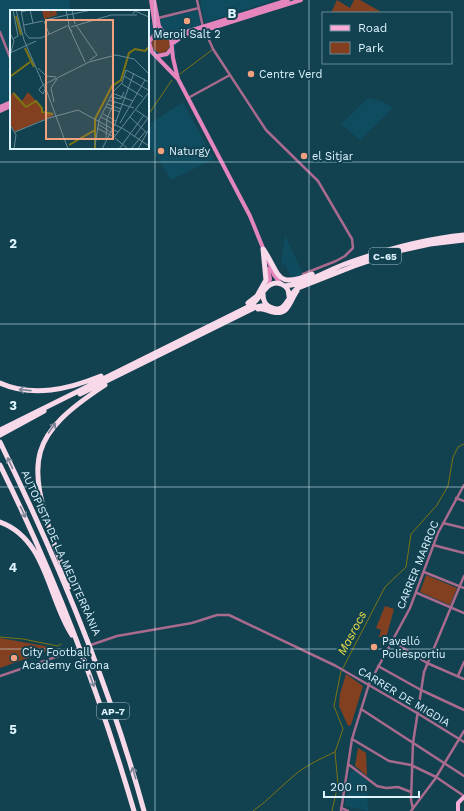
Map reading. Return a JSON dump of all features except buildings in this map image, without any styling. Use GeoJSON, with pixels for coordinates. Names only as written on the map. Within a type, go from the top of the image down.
{"type":"FeatureCollection","features":[{"type":"Feature","properties":{"kind":"highway","name":"C-65"},"geometry":{"type":"LineString","coordinates":[[263,249],[276,273],[284,280],[294,281],[371,255],[414,243],[464,236]]}},
{"type":"Feature","properties":{"kind":"highway","name":"C-65"},"geometry":{"type":"LineString","coordinates":[[267,305],[272,308],[281,308],[286,304],[290,296],[298,288],[354,266],[398,251],[430,244],[464,240]]}},
{"type":"Feature","properties":{"kind":"highway"},"geometry":{"type":"LineString","coordinates":[[218,321],[225,315],[253,300],[258,293],[266,277],[263,249]]}},
{"type":"Feature","properties":{"kind":"highway","name":"C-65"},"geometry":{"type":"LineString","coordinates":[[268,286],[274,283],[295,285],[334,268]]}},
{"type":"Feature","properties":{"kind":"highway","name":"C-65"},"geometry":{"type":"LineString","coordinates":[[240,315],[260,309],[275,313],[283,311],[290,305],[297,291],[309,284]]}},
{"type":"Feature","properties":{"kind":"highway"},"geometry":{"type":"LineString","coordinates":[[283,285],[290,296]]}},
{"type":"Feature","properties":{"kind":"highway"},"geometry":{"type":"LineString","coordinates":[[72,600],[66,576],[40,497],[37,472],[39,452],[50,432],[69,410],[131,367],[218,321],[250,306],[263,294],[268,286]]}},
{"type":"Feature","properties":{"kind":"highway"},"geometry":{"type":"LineString","coordinates":[[0,435],[3,430],[131,367],[256,307],[267,305],[263,294]]}},
{"type":"Feature","properties":{"kind":"highway"},"geometry":{"type":"LineString","coordinates":[[0,383],[22,390],[50,390],[131,367]]}},
{"type":"Feature","properties":{"kind":"highway","name":"AUTOPISTA DE LA MEDITERRÀNIA"},"geometry":{"type":"LineString","coordinates":[[0,442],[72,600],[109,699],[144,811]]}},
{"type":"Feature","properties":{"kind":"highway","name":"AUTOPISTA DE LA MEDITERRÀNIA"},"geometry":{"type":"LineString","coordinates":[[0,464],[42,555],[78,644],[113,741],[134,811]]}},
{"type":"Feature","properties":{"kind":"highway"},"geometry":{"type":"LineString","coordinates":[[0,522],[17,531],[29,542],[40,561],[69,630],[78,644]]}},
{"type":"Feature","properties":{"kind":"main road"},"geometry":{"type":"LineString","coordinates":[[150,0],[155,34]]}},
{"type":"Feature","properties":{"kind":"main road"},"geometry":{"type":"LineString","coordinates":[[154,0],[160,28],[170,37],[173,45],[178,79]]}},
{"type":"Feature","properties":{"kind":"main road"},"geometry":{"type":"LineString","coordinates":[[155,55],[165,56],[180,38],[288,0]]}},
{"type":"Feature","properties":{"kind":"main road"},"geometry":{"type":"LineString","coordinates":[[170,37],[204,29],[301,0]]}},
{"type":"Feature","properties":{"kind":"main road"},"geometry":{"type":"LineString","coordinates":[[163,32],[155,34],[149,41],[149,50],[178,79],[246,208],[274,275],[283,285]]}},
{"type":"Feature","properties":{"kind":"main road"},"geometry":{"type":"LineString","coordinates":[[0,107],[10,102]]}},
{"type":"Feature","properties":{"kind":"main road"},"geometry":{"type":"LineString","coordinates":[[0,111],[10,106]]}},
{"type":"Feature","properties":{"kind":"main road"},"geometry":{"type":"LineString","coordinates":[[263,249],[269,273],[268,286]]}},
{"type":"Feature","properties":{"kind":"main road"},"geometry":{"type":"LineString","coordinates":[[458,811],[459,800],[464,796]]}},
{"type":"Feature","properties":{"kind":"street"},"geometry":{"type":"LineString","coordinates":[[197,0],[204,29],[213,49],[266,130],[318,181],[352,239],[353,248],[345,256],[303,274]]}},
{"type":"Feature","properties":{"kind":"street"},"geometry":{"type":"LineString","coordinates":[[157,18],[199,8]]}},
{"type":"Feature","properties":{"kind":"street"},"geometry":{"type":"LineString","coordinates":[[0,32],[10,57]]}},
{"type":"Feature","properties":{"kind":"street"},"geometry":{"type":"LineString","coordinates":[[188,98],[230,75]]}},
{"type":"Feature","properties":{"kind":"street","name":"CARRER MARROC"},"geometry":{"type":"LineString","coordinates":[[341,809],[352,740],[360,709],[369,684],[417,593],[433,545],[443,523],[464,485]]}},
{"type":"Feature","properties":{"kind":"street"},"geometry":{"type":"LineString","coordinates":[[456,498],[464,501]]}},
{"type":"Feature","properties":{"kind":"street"},"geometry":{"type":"LineString","coordinates":[[443,523],[464,528]]}},
{"type":"Feature","properties":{"kind":"street"},"geometry":{"type":"LineString","coordinates":[[433,545],[464,553]]}},
{"type":"Feature","properties":{"kind":"street"},"geometry":{"type":"LineString","coordinates":[[424,572],[464,588]]}},
{"type":"Feature","properties":{"kind":"street"},"geometry":{"type":"LineString","coordinates":[[412,810],[411,792],[413,743],[417,712],[427,663],[464,576]]}},
{"type":"Feature","properties":{"kind":"street"},"geometry":{"type":"LineString","coordinates":[[417,593],[464,613]]}},
{"type":"Feature","properties":{"kind":"street","name":"CARRER DE MIGDIA"},"geometry":{"type":"LineString","coordinates":[[0,676],[71,653],[117,636],[192,623],[217,615],[229,615],[336,666],[417,712],[464,742]]}},
{"type":"Feature","properties":{"kind":"street"},"geometry":{"type":"LineString","coordinates":[[392,641],[427,663],[464,679]]}},
{"type":"Feature","properties":{"kind":"street"},"geometry":{"type":"LineString","coordinates":[[458,676],[464,662]]}},
{"type":"Feature","properties":{"kind":"street"},"geometry":{"type":"LineString","coordinates":[[378,666],[421,690],[464,710]]}},
{"type":"Feature","properties":{"kind":"street"},"geometry":{"type":"LineString","coordinates":[[360,709],[464,776]]}},
{"type":"Feature","properties":{"kind":"street"},"geometry":{"type":"LineString","coordinates":[[412,810],[445,763],[464,731]]}},
{"type":"Feature","properties":{"kind":"street"},"geometry":{"type":"LineString","coordinates":[[352,740],[389,761],[412,765],[464,796]]}},
{"type":"Feature","properties":{"kind":"street"},"geometry":{"type":"LineString","coordinates":[[348,764],[377,786],[386,788],[398,787],[411,792]]}},
{"type":"Feature","properties":{"kind":"street"},"geometry":{"type":"LineString","coordinates":[[458,792],[459,800]]}},
{"type":"Feature","properties":{"kind":"street"},"geometry":{"type":"LineString","coordinates":[[341,809],[348,811]]}},
{"type":"Feature","properties":{"kind":"shaded area"},"geometry":{"type":"Polygon","coordinates":[[[0,0],[69,0],[71,10],[10,10],[10,109],[0,113],[0,0]]]}},
{"type":"Feature","properties":{"kind":"shaded area"},"geometry":{"type":"Polygon","coordinates":[[[200,0],[275,0],[205,23],[200,0]]]}},
{"type":"Feature","properties":{"kind":"shaded area"},"geometry":{"type":"Polygon","coordinates":[[[200,10],[205,33],[181,40],[175,47],[176,55],[157,60],[149,54],[149,24],[158,19],[200,10]]]}},
{"type":"Feature","properties":{"kind":"shaded area"},"geometry":{"type":"Polygon","coordinates":[[[368,98],[382,101],[393,108],[360,140],[341,124],[368,98]]]}},
{"type":"Feature","properties":{"kind":"shaded area"},"geometry":{"type":"Polygon","coordinates":[[[183,102],[214,159],[171,180],[149,145],[149,124],[183,102]]]}},
{"type":"Feature","properties":{"kind":"shaded area"},"geometry":{"type":"Polygon","coordinates":[[[285,235],[303,274],[295,278],[291,277],[285,264],[281,266],[285,235]]]}},
{"type":"Feature","properties":{"kind":"shaded area"},"geometry":{"type":"Polygon","coordinates":[[[355,771],[367,781],[368,811],[345,806],[350,773],[355,771]]]}},
{"type":"Feature","properties":{"kind":"green space"},"geometry":{"type":"Polygon","coordinates":[[[337,0],[350,8],[354,0],[360,0],[381,12],[331,12],[337,0]]]}},
{"type":"Feature","properties":{"kind":"green space"},"geometry":{"type":"Polygon","coordinates":[[[157,35],[165,35],[170,40],[168,51],[165,53],[157,53],[152,48],[152,40],[157,35]]]}},
{"type":"Feature","properties":{"kind":"green space"},"geometry":{"type":"Polygon","coordinates":[[[426,575],[457,588],[450,605],[420,592],[426,575]]]}},
{"type":"Feature","properties":{"kind":"green space"},"geometry":{"type":"Polygon","coordinates":[[[385,606],[394,609],[386,638],[379,637],[381,630],[376,628],[385,606]]]}},
{"type":"Feature","properties":{"kind":"green space","name":"City Football Academy Girona"},"geometry":{"type":"Polygon","coordinates":[[[0,638],[56,648],[0,668],[0,638]]]}},
{"type":"Feature","properties":{"kind":"green space"},"geometry":{"type":"Polygon","coordinates":[[[346,674],[363,686],[351,725],[348,726],[339,706],[340,694],[346,674]]]}},
{"type":"Feature","properties":{"kind":"green space"},"geometry":{"type":"Polygon","coordinates":[[[358,748],[366,753],[367,776],[355,766],[358,748]]]}},
{"type":"Feature","properties":{"kind":"waterway"},"geometry":{"type":"LineString","coordinates":[[180,74],[212,50]]}},
{"type":"Feature","properties":{"kind":"waterway"},"geometry":{"type":"LineString","coordinates":[[149,114],[172,80]]}},
{"type":"Feature","properties":{"kind":"waterway","name":"Masrocs"},"geometry":{"type":"LineString","coordinates":[[343,668],[385,587],[406,567],[411,534],[437,505],[448,486],[453,457],[458,447],[464,444]]}},
{"type":"Feature","properties":{"kind":"waterway"},"geometry":{"type":"LineString","coordinates":[[0,637],[23,639],[58,646],[61,644]]}},
{"type":"Feature","properties":{"kind":"waterway","name":"Masrocs"},"geometry":{"type":"LineString","coordinates":[[253,811],[297,773],[335,752],[343,729],[334,706],[341,671]]}},
{"type":"Feature","properties":{"kind":"waterway"},"geometry":{"type":"LineString","coordinates":[[332,811],[338,784],[335,752]]}},
{"type":"Feature","properties":{"kind":"place","name":"Meroil Salt 2"},"geometry":{"type":"Point","coordinates":[187,21]}},
{"type":"Feature","properties":{"kind":"place","name":"Centre Verd"},"geometry":{"type":"Point","coordinates":[251,74]}},
{"type":"Feature","properties":{"kind":"place","name":"Naturgy"},"geometry":{"type":"Point","coordinates":[161,151]}},
{"type":"Feature","properties":{"kind":"place","name":"el Sitjar"},"geometry":{"type":"Point","coordinates":[304,156]}},
{"type":"Feature","properties":{"kind":"place","name":"Pavelló Poliesportiu"},"geometry":{"type":"Point","coordinates":[374,647]}},
{"type":"Feature","properties":{"kind":"place","name":"City Football Academy Girona"},"geometry":{"type":"Point","coordinates":[14,658]}}]}
